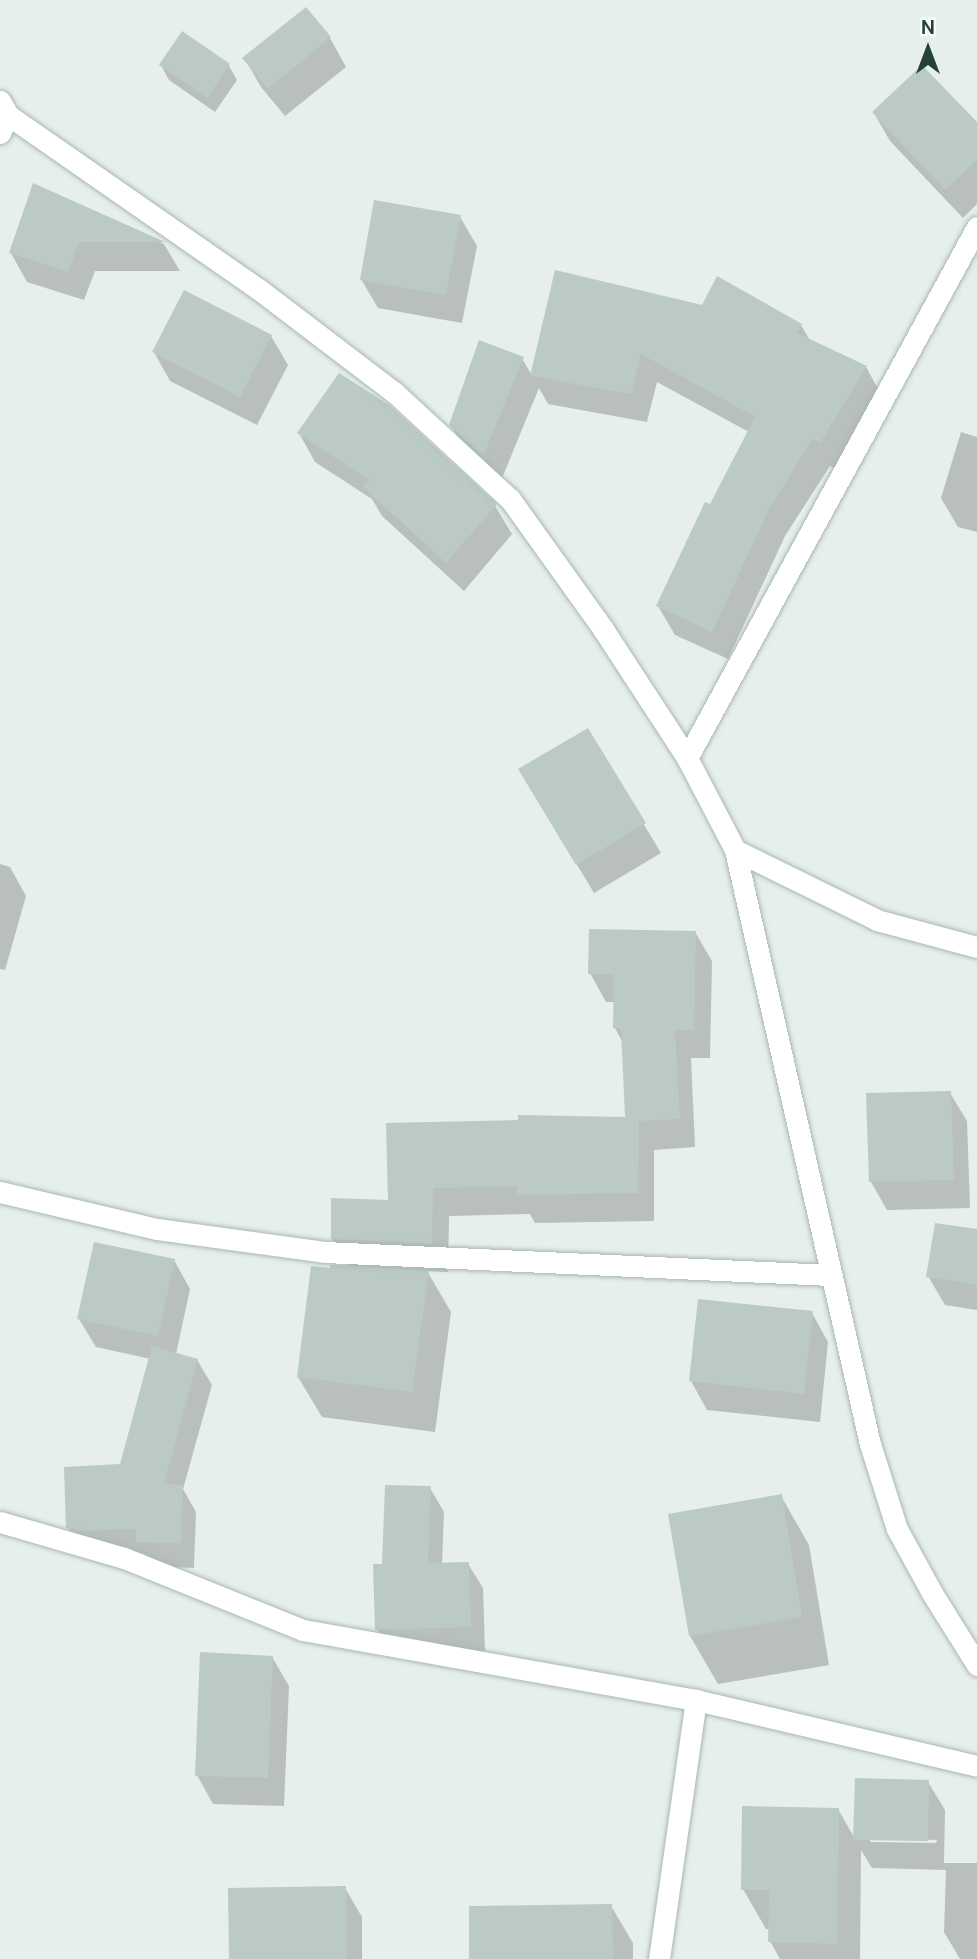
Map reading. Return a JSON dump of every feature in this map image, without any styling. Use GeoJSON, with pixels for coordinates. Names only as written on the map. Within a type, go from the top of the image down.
{"type":"FeatureCollection","features":[{"type":"Feature","properties":{"kind":"street"},"geometry":{"type":"LineString","coordinates":[[3,116],[261,291],[395,393],[510,499],[603,629],[687,758],[735,850],[870,1444],[897,1529],[932,1593],[977,1665]]}},
{"type":"Feature","properties":{"kind":"street"},"geometry":{"type":"LineString","coordinates":[[687,758],[977,227]]}},
{"type":"Feature","properties":{"kind":"street"},"geometry":{"type":"LineString","coordinates":[[735,850],[877,919],[977,947]]}},
{"type":"Feature","properties":{"kind":"street"},"geometry":{"type":"LineString","coordinates":[[0,1192],[157,1229],[324,1252],[831,1275]]}},
{"type":"Feature","properties":{"kind":"street"},"geometry":{"type":"LineString","coordinates":[[0,1522],[124,1558],[303,1630],[695,1700],[977,1766]]}},
{"type":"Feature","properties":{"kind":"street"},"geometry":{"type":"LineString","coordinates":[[659,1959],[695,1700]]}},
{"type":"Feature","properties":{"kind":"building"},"geometry":{"type":"Polygon","coordinates":[[[306,7],[331,37],[268,89],[242,58],[306,7]]]}},
{"type":"Feature","properties":{"kind":"building"},"geometry":{"type":"Polygon","coordinates":[[[182,31],[230,64],[207,98],[159,65],[182,31]]]}},
{"type":"Feature","properties":{"kind":"building"},"geometry":{"type":"Polygon","coordinates":[[[922,65],[977,122],[977,160],[945,190],[872,112],[922,65]]]}},
{"type":"Feature","properties":{"kind":"building"},"geometry":{"type":"Polygon","coordinates":[[[33,183],[165,242],[79,242],[68,272],[9,253],[33,183]]]}},
{"type":"Feature","properties":{"kind":"building"},"geometry":{"type":"Polygon","coordinates":[[[374,200],[461,215],[446,295],[360,280],[374,200]]]}},
{"type":"Feature","properties":{"kind":"building"},"geometry":{"type":"Polygon","coordinates":[[[555,270],[702,305],[717,276],[802,324],[797,333],[867,366],[820,443],[813,439],[770,507],[712,632],[656,606],[705,502],[710,504],[755,417],[641,354],[631,394],[530,376],[555,270]]]}},
{"type":"Feature","properties":{"kind":"building"},"geometry":{"type":"Polygon","coordinates":[[[184,290],[272,335],[240,397],[152,352],[184,290]]]}},
{"type":"Feature","properties":{"kind":"building"},"geometry":{"type":"Polygon","coordinates":[[[479,340],[524,357],[483,456],[449,425],[479,340]]]}},
{"type":"Feature","properties":{"kind":"building"},"geometry":{"type":"Polygon","coordinates":[[[339,373],[389,405],[497,504],[446,563],[363,487],[369,480],[297,433],[339,373]]]}},
{"type":"Feature","properties":{"kind":"building"},"geometry":{"type":"Polygon","coordinates":[[[588,728],[646,823],[576,865],[518,769],[588,728]]]}},
{"type":"Feature","properties":{"kind":"building"},"geometry":{"type":"Polygon","coordinates":[[[589,929],[696,931],[694,1030],[675,1030],[680,1119],[639,1121],[638,1193],[517,1195],[517,1186],[433,1188],[432,1244],[331,1239],[331,1198],[388,1200],[386,1123],[518,1120],[518,1115],[625,1117],[621,1029],[613,1028],[614,974],[588,974],[589,929]]]}},
{"type":"Feature","properties":{"kind":"building"},"geometry":{"type":"Polygon","coordinates":[[[951,1091],[954,1180],[869,1182],[866,1093],[951,1091]]]}},
{"type":"Feature","properties":{"kind":"building"},"geometry":{"type":"Polygon","coordinates":[[[935,1223],[977,1229],[977,1285],[926,1277],[935,1223]]]}},
{"type":"Feature","properties":{"kind":"building"},"geometry":{"type":"Polygon","coordinates":[[[94,1242],[175,1259],[158,1336],[77,1319],[94,1242]]]}},
{"type":"Feature","properties":{"kind":"building"},"geometry":{"type":"Polygon","coordinates":[[[330,1265],[429,1270],[412,1392],[297,1377],[311,1266],[330,1268],[330,1265]]]}},
{"type":"Feature","properties":{"kind":"building"},"geometry":{"type":"Polygon","coordinates":[[[698,1299],[813,1311],[804,1394],[689,1381],[698,1299]]]}},
{"type":"Feature","properties":{"kind":"building"},"geometry":{"type":"Polygon","coordinates":[[[152,1346],[198,1359],[164,1484],[183,1485],[181,1543],[136,1542],[136,1529],[78,1531],[66,1528],[64,1467],[120,1464],[152,1346]]]}},
{"type":"Feature","properties":{"kind":"building"},"geometry":{"type":"Polygon","coordinates":[[[385,1485],[431,1486],[428,1563],[469,1562],[471,1627],[375,1630],[373,1564],[382,1564],[385,1485]]]}},
{"type":"Feature","properties":{"kind":"building"},"geometry":{"type":"Polygon","coordinates":[[[782,1494],[802,1617],[689,1636],[668,1514],[782,1494]]]}},
{"type":"Feature","properties":{"kind":"building"},"geometry":{"type":"Polygon","coordinates":[[[200,1652],[273,1656],[268,1778],[195,1776],[200,1652]]]}},
{"type":"Feature","properties":{"kind":"building"},"geometry":{"type":"Polygon","coordinates":[[[855,1778],[929,1780],[928,1841],[853,1840],[855,1778]]]}},
{"type":"Feature","properties":{"kind":"building"},"geometry":{"type":"Polygon","coordinates":[[[742,1806],[839,1808],[837,1944],[768,1942],[769,1890],[741,1890],[742,1806]]]}},
{"type":"Feature","properties":{"kind":"building"},"geometry":{"type":"Polygon","coordinates":[[[346,1886],[347,1959],[229,1959],[228,1888],[346,1886]]]}},
{"type":"Feature","properties":{"kind":"building"},"geometry":{"type":"Polygon","coordinates":[[[612,1904],[613,1959],[469,1959],[469,1906],[612,1904]]]}}]}
